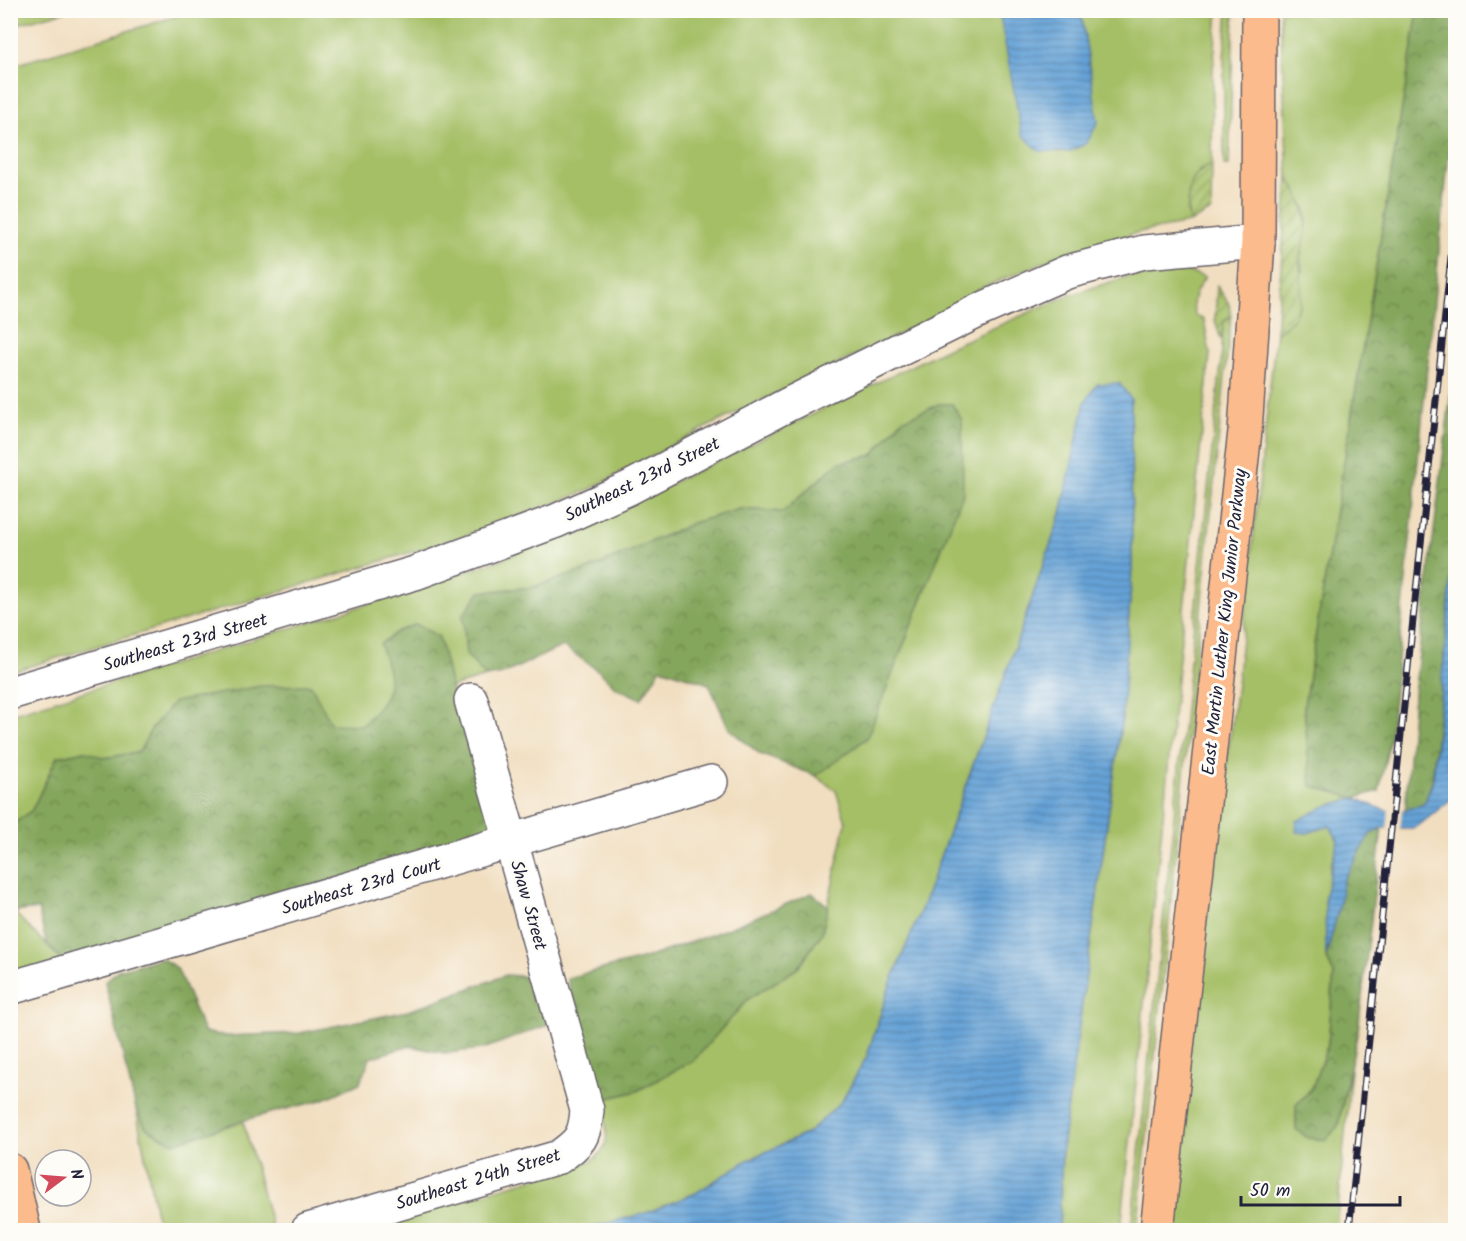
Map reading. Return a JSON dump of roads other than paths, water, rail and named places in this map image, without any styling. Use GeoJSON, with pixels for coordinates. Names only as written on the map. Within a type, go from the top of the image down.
{"type":"FeatureCollection","features":[{"type":"Feature","properties":{"kind":"main road","name":"East Martin Luther King Junior Parkway"},"geometry":{"type":"LineString","coordinates":[[1157,1230],[1245,430],[1258,242],[1259,10]]}},
{"type":"Feature","properties":{"kind":"main road"},"geometry":{"type":"LineString","coordinates":[[10,1170],[24,1230]]}},
{"type":"Feature","properties":{"kind":"street","name":"Southeast 23rd Street"},"geometry":{"type":"LineString","coordinates":[[10,693],[415,573],[556,521],[629,488],[787,405],[980,310],[1067,272],[1144,252],[1258,242]]}},
{"type":"Feature","properties":{"kind":"street","name":"Shaw Street"},"geometry":{"type":"LineString","coordinates":[[471,700],[586,1110]]}},
{"type":"Feature","properties":{"kind":"street","name":"Southeast 23rd Court"},"geometry":{"type":"LineString","coordinates":[[10,988],[511,843],[711,782]]}},
{"type":"Feature","properties":{"kind":"street","name":"Southeast 24th Street"},"geometry":{"type":"LineString","coordinates":[[308,1230],[559,1157],[577,1144],[586,1130],[586,1110]]}},
{"type":"Feature","properties":{"kind":"water"},"geometry":{"type":"Polygon","coordinates":[[[999,11],[1081,11],[1098,122],[1087,143],[1069,152],[1039,151],[1022,134],[999,11]]]}},
{"type":"Feature","properties":{"kind":"water"},"geometry":{"type":"Polygon","coordinates":[[[1119,383],[1131,399],[1132,569],[1122,717],[1062,1148],[1059,1230],[582,1230],[646,1213],[696,1193],[746,1161],[808,1133],[842,1101],[867,1056],[889,988],[923,905],[1006,673],[1061,514],[1085,402],[1097,384],[1119,383]]]}},
{"type":"Feature","properties":{"kind":"water"},"geometry":{"type":"Polygon","coordinates":[[[1455,538],[1456,734],[1446,766],[1455,771],[1455,796],[1413,828],[1382,828],[1370,834],[1343,881],[1340,903],[1326,957],[1325,896],[1338,840],[1330,826],[1307,833],[1296,832],[1297,821],[1324,807],[1355,798],[1389,811],[1405,810],[1425,802],[1433,781],[1455,538]]]}},
{"type":"Feature","properties":{"kind":"railway"},"geometry":{"type":"LineString","coordinates":[[1349,1230],[1456,210]]}}]}
